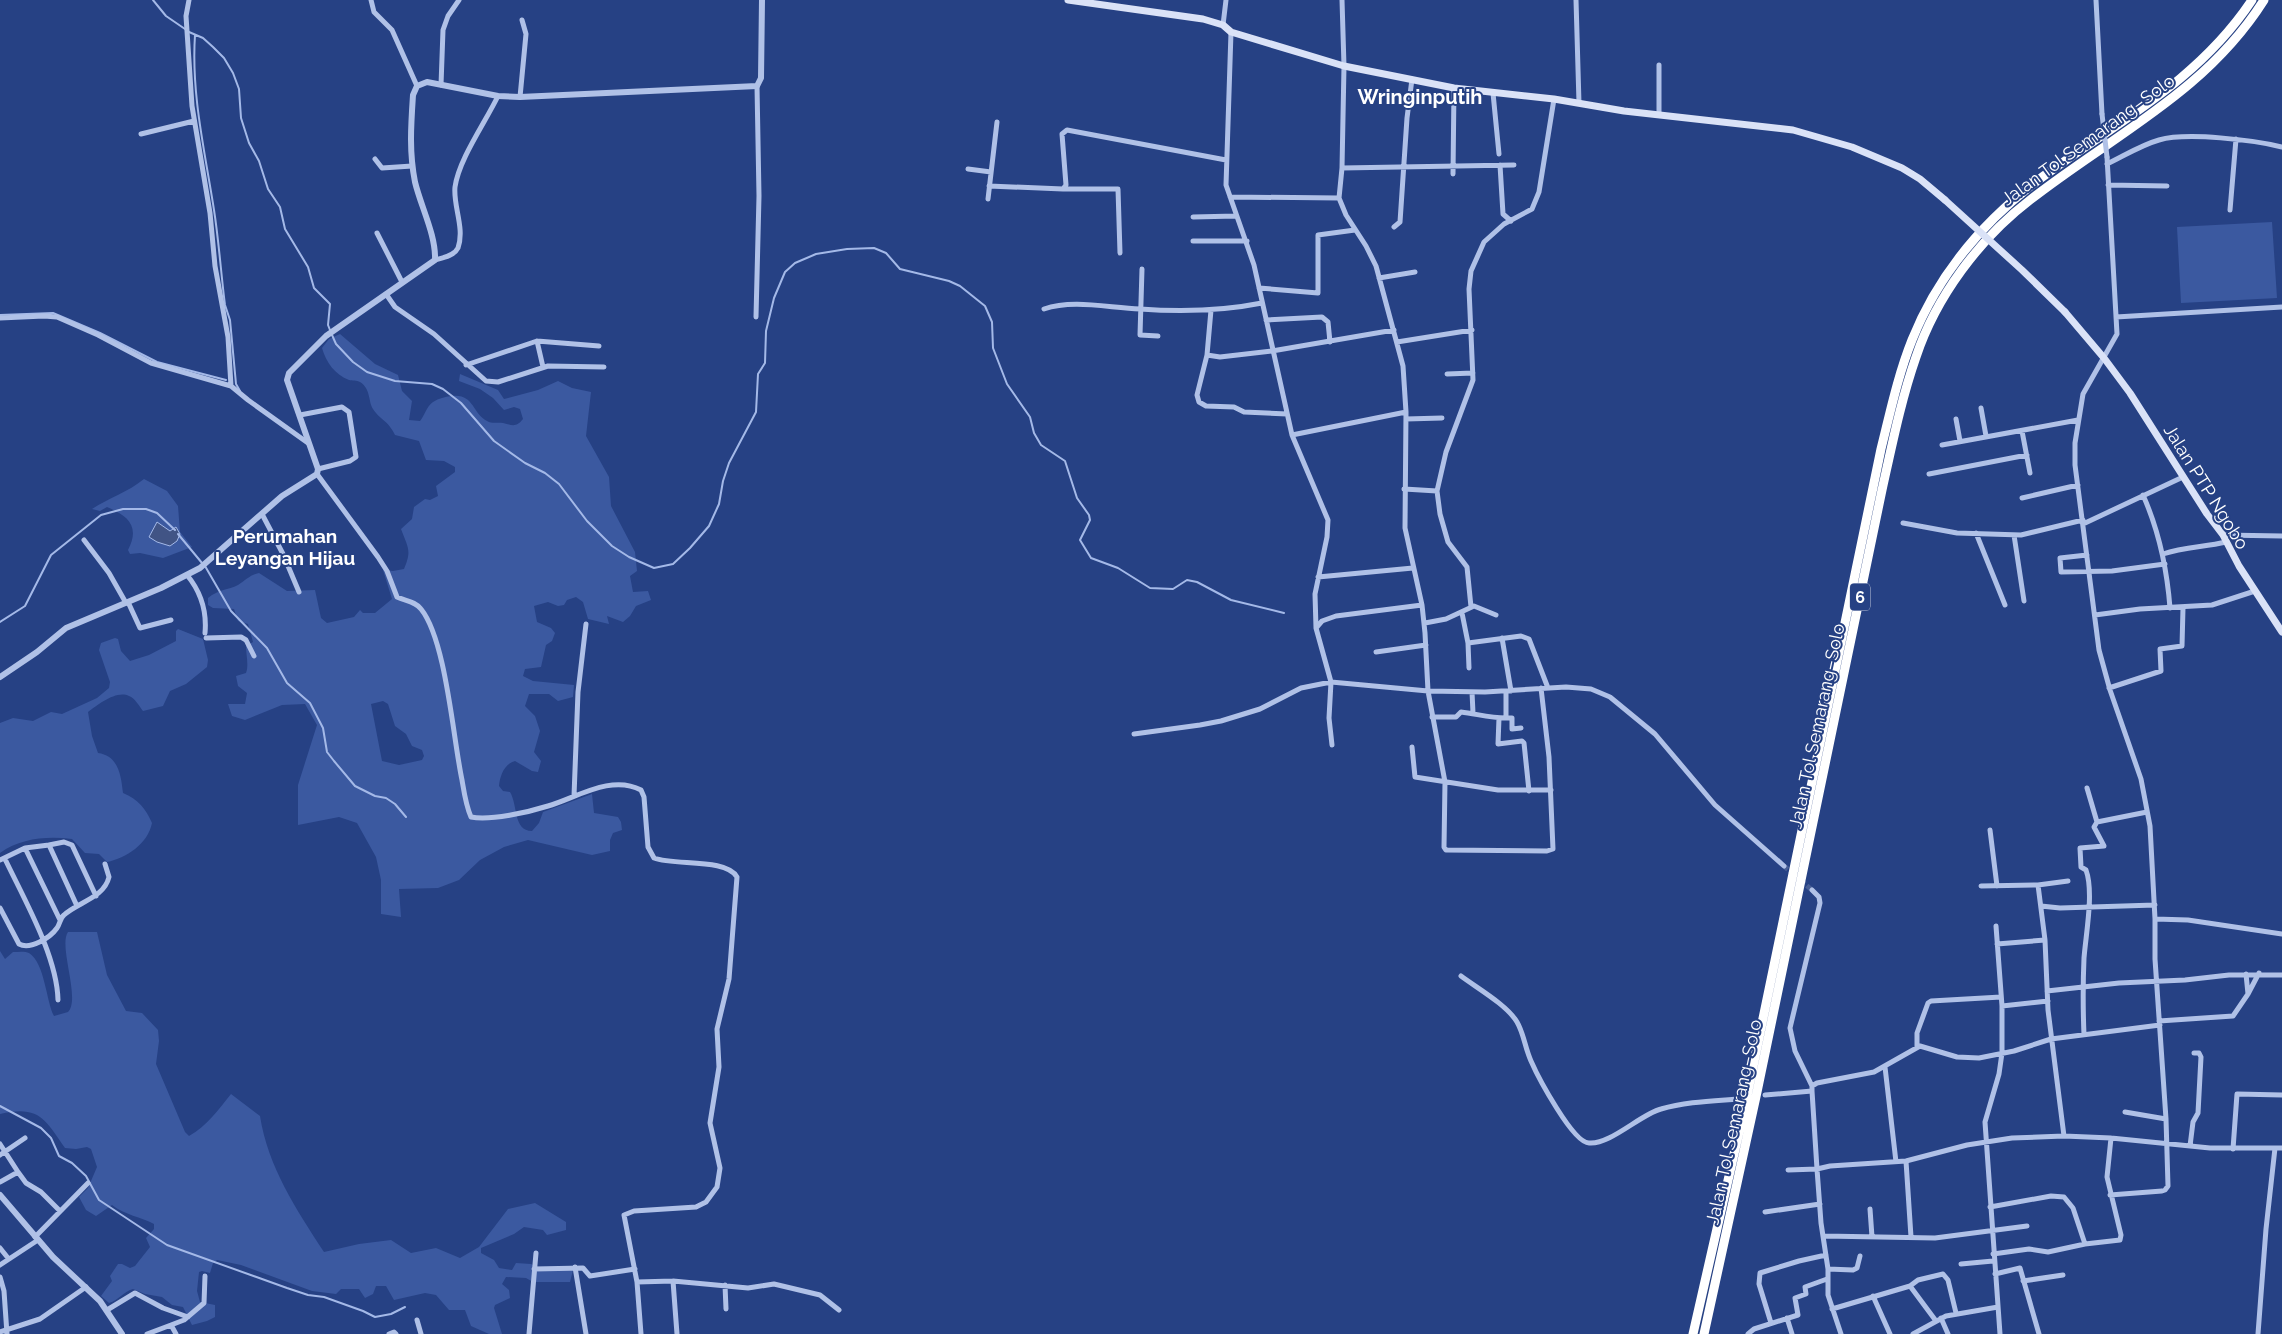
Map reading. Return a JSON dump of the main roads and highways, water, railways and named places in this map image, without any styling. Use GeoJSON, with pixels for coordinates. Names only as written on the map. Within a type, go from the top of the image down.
{"type":"FeatureCollection","features":[{"type":"Feature","properties":{"kind":"highway","name":"Jalan Tol Semarang–Solo"},"geometry":{"type":"LineString","coordinates":[[1693,1334],[1744,1110],[1881,449],[1896,388],[1912,340],[1931,300],[1952,266],[2002,210],[2050,171],[2152,102],[2179,81],[2210,54],[2252,0]]}},
{"type":"Feature","properties":{"kind":"highway","name":"Jalan Tol Semarang–Solo"},"geometry":{"type":"LineString","coordinates":[[1704,1334],[1757,1092],[1882,490],[1904,394],[1916,356],[1949,290],[1973,256],[2000,226],[2028,201],[2174,98],[2200,76],[2227,50],[2264,0]]}},
{"type":"Feature","properties":{"kind":"main road","name":"Jalan PTP Ngobo"},"geometry":{"type":"LineString","coordinates":[[1068,0],[1163,12],[1222,25],[1231,32],[1344,66],[1454,88],[1554,99],[1659,115],[1793,130],[1852,147],[1902,168],[1920,179],[1945,200],[2022,270],[2065,312],[2104,358],[2130,393],[2224,538],[2282,632]]}},
{"type":"Feature","properties":{"kind":"waterway"},"geometry":{"type":"LineString","coordinates":[[153,0],[166,16],[185,29]]}},
{"type":"Feature","properties":{"kind":"waterway"},"geometry":{"type":"LineString","coordinates":[[189,32],[203,38],[213,47],[224,58],[233,73],[239,89],[241,118],[249,143],[259,161],[268,189],[280,207],[285,229],[308,267],[314,288],[330,304],[328,325],[330,330]]}},
{"type":"Feature","properties":{"kind":"waterway"},"geometry":{"type":"LineString","coordinates":[[195,35],[194,57],[197,101],[216,222],[225,305],[230,320],[236,384],[240,391]]}},
{"type":"Feature","properties":{"kind":"waterway"},"geometry":{"type":"LineString","coordinates":[[332,335],[336,344],[353,362],[367,372],[395,381],[432,384],[443,389],[461,403],[494,441],[559,484],[587,521],[612,546],[629,557],[654,568],[673,564],[690,548],[709,526],[719,504],[723,481],[729,463],[756,412],[758,374],[765,363],[766,331],[774,298],[785,272],[795,263],[816,254],[847,249],[874,248],[886,253],[900,269],[949,281],[960,286],[985,306],[992,322],[993,348],[1007,384],[1030,417],[1034,433],[1041,445],[1065,461],[1077,498],[1089,515],[1090,520],[1080,540],[1091,558],[1118,568],[1150,588],[1173,589],[1187,580],[1197,582],[1231,600],[1284,613]]}},
{"type":"Feature","properties":{"kind":"waterway"},"geometry":{"type":"LineString","coordinates":[[0,315],[53,313],[100,333],[157,362],[226,380]]}},
{"type":"Feature","properties":{"kind":"waterway"},"geometry":{"type":"LineString","coordinates":[[0,622],[25,606],[51,555],[101,515],[123,509],[146,509],[157,513],[175,530]]}},
{"type":"Feature","properties":{"kind":"waterway"},"geometry":{"type":"LineString","coordinates":[[178,534],[202,563]]}},
{"type":"Feature","properties":{"kind":"waterway"},"geometry":{"type":"LineString","coordinates":[[205,566],[231,611],[267,648],[287,683],[310,703],[323,728],[327,752],[334,761],[355,786],[375,796],[386,798],[395,804],[406,817]]}},
{"type":"Feature","properties":{"kind":"waterway"},"geometry":{"type":"LineString","coordinates":[[0,1106],[41,1128],[51,1138],[59,1156],[72,1163],[86,1176],[99,1200],[167,1245],[308,1295],[324,1297],[375,1317],[391,1314],[405,1307]]}},
{"type":"Feature","properties":{"kind":"tunnel"},"geometry":{"type":"LineString","coordinates":[[1784,866],[1812,890]]}},
{"type":"Feature","properties":{"kind":"district","name":"Wringinputih"},"geometry":{"type":"Point","coordinates":[1420,97]}},
{"type":"Feature","properties":{"kind":"district","name":"Perumahan Leyangan Hijau"},"geometry":{"type":"Point","coordinates":[285,547]}}]}
